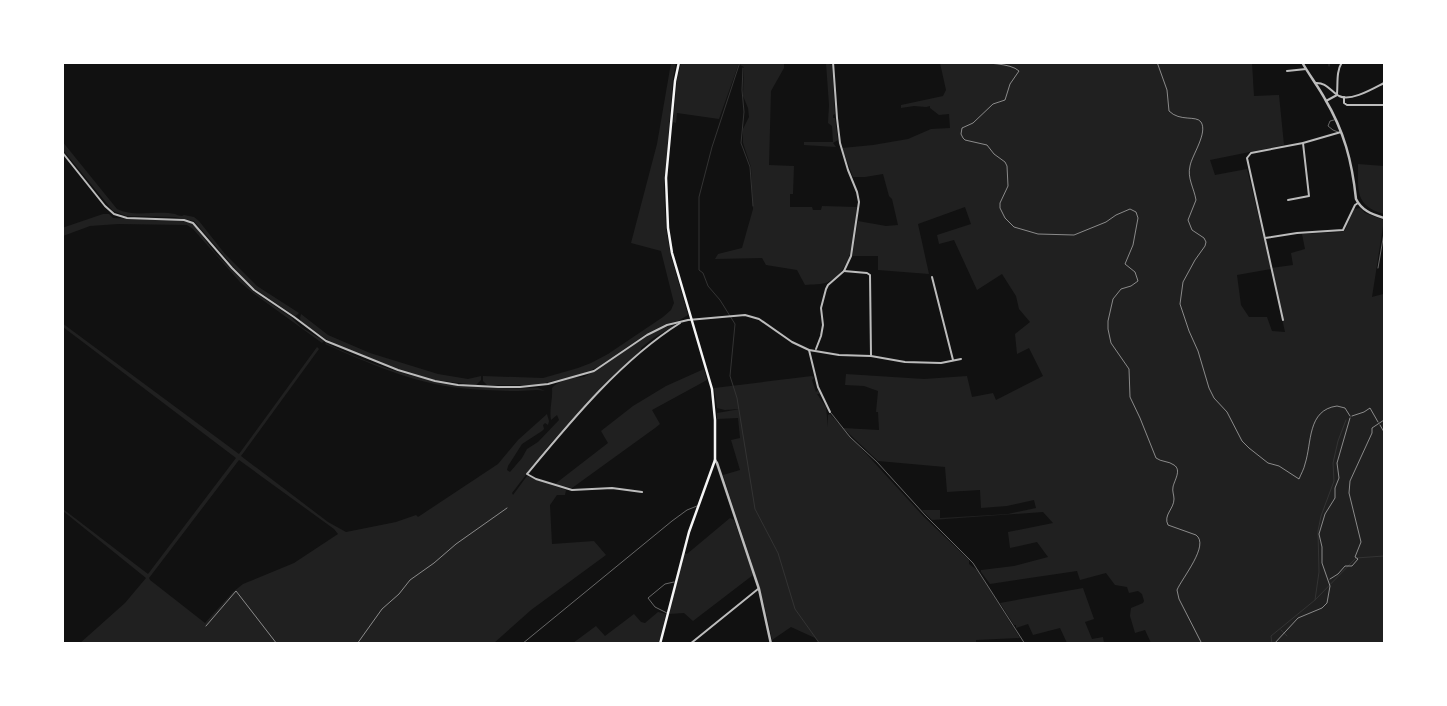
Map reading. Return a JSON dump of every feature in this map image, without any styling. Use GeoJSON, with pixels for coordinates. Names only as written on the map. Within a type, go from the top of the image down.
{"type":"FeatureCollection","features":[{"type":"Feature","properties":{"kind":"main road"},"geometry":{"type":"LineString","coordinates":[[660,644],[675,582],[698,506],[715,460],[715,420],[712,389],[672,254],[668,234],[666,173],[675,81],[679,62]]}},
{"type":"Feature","properties":{"kind":"street"},"geometry":{"type":"LineString","coordinates":[[815,350],[821,336],[823,324],[821,308],[826,289],[828,285],[844,272],[851,256],[859,202],[858,192],[848,170],[840,143],[833,62]]}},
{"type":"Feature","properties":{"kind":"street"},"geometry":{"type":"LineString","coordinates":[[1302,62],[1326,100],[1341,132],[1351,160],[1358,203],[1368,212],[1384,218]]}},
{"type":"Feature","properties":{"kind":"street"},"geometry":{"type":"LineString","coordinates":[[1337,95],[1339,67],[1342,62]]}},
{"type":"Feature","properties":{"kind":"street"},"geometry":{"type":"LineString","coordinates":[[1287,71],[1306,69]]}},
{"type":"Feature","properties":{"kind":"street"},"geometry":{"type":"LineString","coordinates":[[1292,70],[1292,75]]}},
{"type":"Feature","properties":{"kind":"street"},"geometry":{"type":"LineString","coordinates":[[1315,83],[1324,84],[1337,95],[1344,97],[1357,96],[1384,83]]}},
{"type":"Feature","properties":{"kind":"street"},"geometry":{"type":"LineString","coordinates":[[1326,100],[1337,95]]}},
{"type":"Feature","properties":{"kind":"street"},"geometry":{"type":"LineString","coordinates":[[1344,97],[1344,103],[1347,105],[1384,105]]}},
{"type":"Feature","properties":{"kind":"street"},"geometry":{"type":"LineString","coordinates":[[1283,320],[1247,158],[1251,152],[1303,143],[1341,132]]}},
{"type":"Feature","properties":{"kind":"street"},"geometry":{"type":"LineString","coordinates":[[1288,200],[1309,196],[1303,143]]}},
{"type":"Feature","properties":{"kind":"street"},"geometry":{"type":"LineString","coordinates":[[62,152],[105,206],[114,214],[127,218],[184,220],[194,223],[232,268],[254,290],[326,341],[417,376],[458,385],[473,386],[520,387],[548,384],[594,370],[658,329],[692,320],[745,314],[759,319],[792,342],[809,350],[839,355],[871,356],[905,362],[941,363],[961,359]]}},
{"type":"Feature","properties":{"kind":"street"},"geometry":{"type":"LineString","coordinates":[[1265,238],[1297,233],[1343,230],[1355,205],[1358,203]]}},
{"type":"Feature","properties":{"kind":"street"},"geometry":{"type":"LineString","coordinates":[[844,272],[867,273],[870,275],[871,356]]}},
{"type":"Feature","properties":{"kind":"street"},"geometry":{"type":"LineString","coordinates":[[932,277],[953,360]]}},
{"type":"Feature","properties":{"kind":"street"},"geometry":{"type":"LineString","coordinates":[[642,492],[612,488],[572,490],[536,479],[527,474],[551,444],[617,375],[652,343],[682,322]]}},
{"type":"Feature","properties":{"kind":"street"},"geometry":{"type":"LineString","coordinates":[[809,350],[818,387],[830,412]]}},
{"type":"Feature","properties":{"kind":"street"},"geometry":{"type":"LineString","coordinates":[[715,460],[759,589],[771,644]]}},
{"type":"Feature","properties":{"kind":"street"},"geometry":{"type":"LineString","coordinates":[[690,644],[759,589]]}},
{"type":"Feature","properties":{"kind":"lane"},"geometry":{"type":"LineString","coordinates":[[1335,120],[1328,123],[1329,128],[1341,132]]}},
{"type":"Feature","properties":{"kind":"lane"},"geometry":{"type":"LineString","coordinates":[[1378,268],[1384,233]]}},
{"type":"Feature","properties":{"kind":"lane"},"geometry":{"type":"LineString","coordinates":[[830,412],[850,437],[877,462],[925,516],[973,563],[1025,644]]}},
{"type":"Feature","properties":{"kind":"lane"},"geometry":{"type":"LineString","coordinates":[[522,644],[672,521],[693,507],[698,506]]}},
{"type":"Feature","properties":{"kind":"lane"},"geometry":{"type":"LineString","coordinates":[[668,614],[655,607],[648,598],[665,584],[675,582]]}},
{"type":"Feature","properties":{"kind":"path"},"geometry":{"type":"LineString","coordinates":[[972,62],[1010,66],[1019,71],[1010,84],[1005,100],[992,104],[973,123],[962,128],[961,131],[962,138],[987,145],[1007,166],[1008,186],[1000,203],[1000,208],[1014,227],[1038,234],[1074,235],[1106,222],[1116,215],[1130,210],[1136,212],[1138,218],[1133,245],[1125,264],[1135,272],[1138,280],[1131,286],[1121,289],[1113,299],[1108,329],[1111,343],[1129,369],[1130,397],[1156,458],[1177,468],[1178,472],[1172,489],[1174,501],[1166,522],[1168,525],[1200,538],[1202,542],[1195,559],[1180,583],[1177,595],[1202,644]]}},
{"type":"Feature","properties":{"kind":"path"},"geometry":{"type":"LineString","coordinates":[[1157,62],[1167,90],[1170,111],[1178,118],[1200,121],[1202,126],[1200,140],[1190,166],[1190,184],[1196,200],[1188,220],[1192,230],[1204,238],[1206,242],[1183,282],[1180,304],[1212,393],[1227,412],[1242,441],[1249,448],[1268,463],[1279,466],[1299,479],[1305,464],[1313,424],[1317,418],[1323,412],[1337,406],[1345,408],[1350,416],[1338,462],[1339,478],[1335,498],[1325,514],[1319,534],[1322,547],[1322,563],[1330,586],[1327,603],[1322,608],[1298,618],[1274,644]]}},
{"type":"Feature","properties":{"kind":"path"},"geometry":{"type":"LineString","coordinates":[[1350,416],[1370,408],[1384,432]]}},
{"type":"Feature","properties":{"kind":"path"},"geometry":{"type":"LineString","coordinates":[[1329,580],[1345,566],[1352,566],[1358,559],[1355,557],[1361,542],[1351,505],[1350,481],[1372,433],[1372,428],[1384,420]]}},
{"type":"Feature","properties":{"kind":"path"},"geometry":{"type":"LineString","coordinates":[[357,644],[382,609],[399,594],[410,580],[507,508]]}},
{"type":"Feature","properties":{"kind":"path"},"geometry":{"type":"LineString","coordinates":[[206,626],[236,591],[277,644]]}},
{"type":"Feature","properties":{"kind":"shaded area"},"geometry":{"type":"Polygon","coordinates":[[[671,63],[676,63],[673,78],[664,189],[666,229],[671,256],[688,315],[646,334],[598,367],[585,373],[537,385],[487,385],[483,381],[483,376],[543,378],[591,363],[608,354],[671,310],[674,303],[661,251],[631,243],[657,144],[671,63]]]}},
{"type":"Feature","properties":{"kind":"shaded area"},"geometry":{"type":"Polygon","coordinates":[[[681,63],[739,63],[719,119],[677,113],[676,123],[673,122],[677,79],[681,63]]]}},
{"type":"Feature","properties":{"kind":"shaded area"},"geometry":{"type":"Polygon","coordinates":[[[741,63],[784,63],[784,68],[771,91],[769,165],[794,166],[793,194],[790,194],[790,207],[812,207],[813,210],[821,210],[822,206],[857,207],[854,238],[848,259],[844,268],[837,276],[826,283],[805,285],[797,270],[766,265],[762,258],[715,259],[718,254],[742,248],[753,209],[751,167],[743,143],[743,129],[749,117],[748,108],[743,96],[744,67],[740,65],[741,63]]]}},
{"type":"Feature","properties":{"kind":"shaded area"},"geometry":{"type":"Polygon","coordinates":[[[826,63],[832,65],[835,114],[833,118],[835,118],[838,140],[833,143],[836,147],[804,145],[804,142],[833,142],[832,126],[828,123],[829,105],[826,63]]]}},
{"type":"Feature","properties":{"kind":"shaded area"},"geometry":{"type":"Polygon","coordinates":[[[940,63],[1252,63],[1254,96],[1279,95],[1284,145],[1210,160],[1215,175],[1247,169],[1271,268],[1293,265],[1291,253],[1305,249],[1302,234],[1342,232],[1345,230],[1354,209],[1360,208],[1365,213],[1384,220],[1372,297],[1383,294],[1384,298],[1384,643],[1151,643],[1145,630],[1135,633],[1130,616],[1131,608],[1143,603],[1142,594],[1138,591],[1129,593],[1127,587],[1115,585],[1106,573],[1080,580],[1077,571],[990,584],[981,570],[1014,566],[1048,557],[1037,542],[1010,548],[1008,532],[1053,523],[1043,512],[932,520],[922,510],[940,510],[940,518],[1008,514],[1036,508],[1034,500],[1007,506],[981,508],[980,490],[947,492],[945,467],[878,461],[843,428],[879,430],[878,412],[876,412],[878,391],[864,386],[845,385],[846,374],[924,379],[967,376],[972,397],[993,393],[996,400],[1043,376],[1029,348],[1017,354],[1015,334],[1030,322],[1019,309],[1016,296],[1002,274],[977,290],[954,240],[939,244],[937,235],[971,224],[965,207],[918,224],[929,274],[878,270],[878,256],[852,256],[858,221],[886,226],[898,225],[892,199],[889,196],[883,174],[853,177],[842,148],[908,139],[931,129],[950,128],[949,114],[939,115],[930,106],[901,108],[901,105],[943,96],[946,90],[940,63]],[[1271,269],[1237,275],[1241,305],[1249,317],[1267,317],[1272,331],[1285,332],[1271,269]]]}},
{"type":"Feature","properties":{"kind":"shaded area"},"geometry":{"type":"Polygon","coordinates":[[[62,141],[117,209],[131,213],[168,213],[194,217],[225,254],[257,286],[299,313],[295,316],[255,289],[243,278],[194,221],[175,217],[127,216],[113,211],[63,150],[62,141]]]}},
{"type":"Feature","properties":{"kind":"shaded area"},"geometry":{"type":"Polygon","coordinates":[[[1358,164],[1384,166],[1384,214],[1368,207],[1363,202],[1359,190],[1358,164]]]}},
{"type":"Feature","properties":{"kind":"shaded area"},"geometry":{"type":"Polygon","coordinates":[[[103,214],[109,214],[113,218],[189,222],[195,226],[215,253],[254,292],[291,317],[301,327],[324,341],[322,343],[240,282],[193,229],[187,225],[118,224],[90,226],[63,236],[62,228],[103,214]]]}},
{"type":"Feature","properties":{"kind":"shaded area"},"geometry":{"type":"Polygon","coordinates":[[[301,314],[328,335],[370,353],[438,374],[468,379],[481,376],[481,380],[476,385],[435,380],[399,369],[338,346],[301,321],[301,314]]]}},
{"type":"Feature","properties":{"kind":"shaded area"},"geometry":{"type":"Polygon","coordinates":[[[62,323],[239,454],[317,347],[319,349],[241,456],[328,522],[346,532],[396,522],[416,515],[418,517],[498,464],[518,440],[547,414],[548,425],[545,423],[542,431],[522,444],[508,466],[507,470],[510,472],[527,449],[538,442],[559,420],[557,415],[551,420],[550,412],[552,388],[555,385],[567,380],[584,377],[643,338],[666,327],[676,325],[653,338],[641,348],[602,387],[549,445],[512,493],[513,495],[527,476],[566,490],[565,495],[557,495],[550,505],[552,544],[594,541],[606,555],[531,610],[494,643],[79,644],[125,603],[146,578],[63,511],[63,509],[148,574],[236,458],[63,327],[62,323]],[[239,460],[149,578],[205,623],[233,592],[243,584],[294,563],[338,534],[334,529],[239,460]]]}},
{"type":"Feature","properties":{"kind":"shaded area"},"geometry":{"type":"Polygon","coordinates":[[[325,344],[377,365],[429,379],[482,387],[538,388],[545,391],[460,388],[425,382],[374,365],[325,344]]]}},
{"type":"Feature","properties":{"kind":"shaded area"},"geometry":{"type":"Polygon","coordinates":[[[704,369],[707,380],[652,410],[660,424],[655,428],[572,488],[555,484],[608,443],[601,431],[633,406],[666,386],[704,369]]]}},
{"type":"Feature","properties":{"kind":"shaded area"},"geometry":{"type":"Polygon","coordinates":[[[812,376],[816,392],[818,390],[820,394],[817,394],[826,407],[828,427],[828,415],[830,414],[924,517],[969,560],[969,564],[977,570],[1020,638],[976,640],[976,644],[819,644],[815,638],[791,627],[772,640],[756,577],[723,475],[740,470],[731,440],[740,438],[738,418],[717,419],[717,413],[740,409],[725,410],[717,408],[714,388],[812,376]]]}},
{"type":"Feature","properties":{"kind":"shaded area"},"geometry":{"type":"Polygon","coordinates":[[[730,518],[734,520],[753,575],[693,621],[684,613],[669,614],[684,553],[687,554],[730,518]]]}},
{"type":"Feature","properties":{"kind":"shaded area"},"geometry":{"type":"Polygon","coordinates":[[[1083,588],[1094,619],[1085,622],[1092,639],[1103,637],[1104,643],[1067,643],[1060,628],[1033,635],[1028,624],[1016,628],[1016,625],[1014,625],[1000,603],[1083,588]]]}},
{"type":"Feature","properties":{"kind":"shaded area"},"geometry":{"type":"Polygon","coordinates":[[[658,612],[666,614],[659,643],[573,643],[596,626],[605,636],[634,614],[641,622],[645,623],[658,612]]]}},
{"type":"Feature","properties":{"kind":"waterway"},"geometry":{"type":"LineString","coordinates":[[740,62],[712,147],[699,197],[699,270],[703,273],[708,286],[720,300],[735,324],[730,376],[737,398],[755,509],[778,553],[795,609],[820,644]]}},
{"type":"Feature","properties":{"kind":"waterway"},"geometry":{"type":"LineString","coordinates":[[743,68],[744,112],[741,143],[750,167],[753,206]]}},
{"type":"Feature","properties":{"kind":"waterway"},"geometry":{"type":"LineString","coordinates":[[1315,600],[1319,572],[1318,531],[1321,516],[1334,481],[1333,463],[1338,441],[1346,420]]}},
{"type":"Feature","properties":{"kind":"waterway"},"geometry":{"type":"LineString","coordinates":[[1272,644],[1271,636],[1315,600],[1356,558],[1384,556]]}},
{"type":"Feature","properties":{"kind":"waterway"},"geometry":{"type":"LineString","coordinates":[[1281,630],[1287,636]]}}]}
